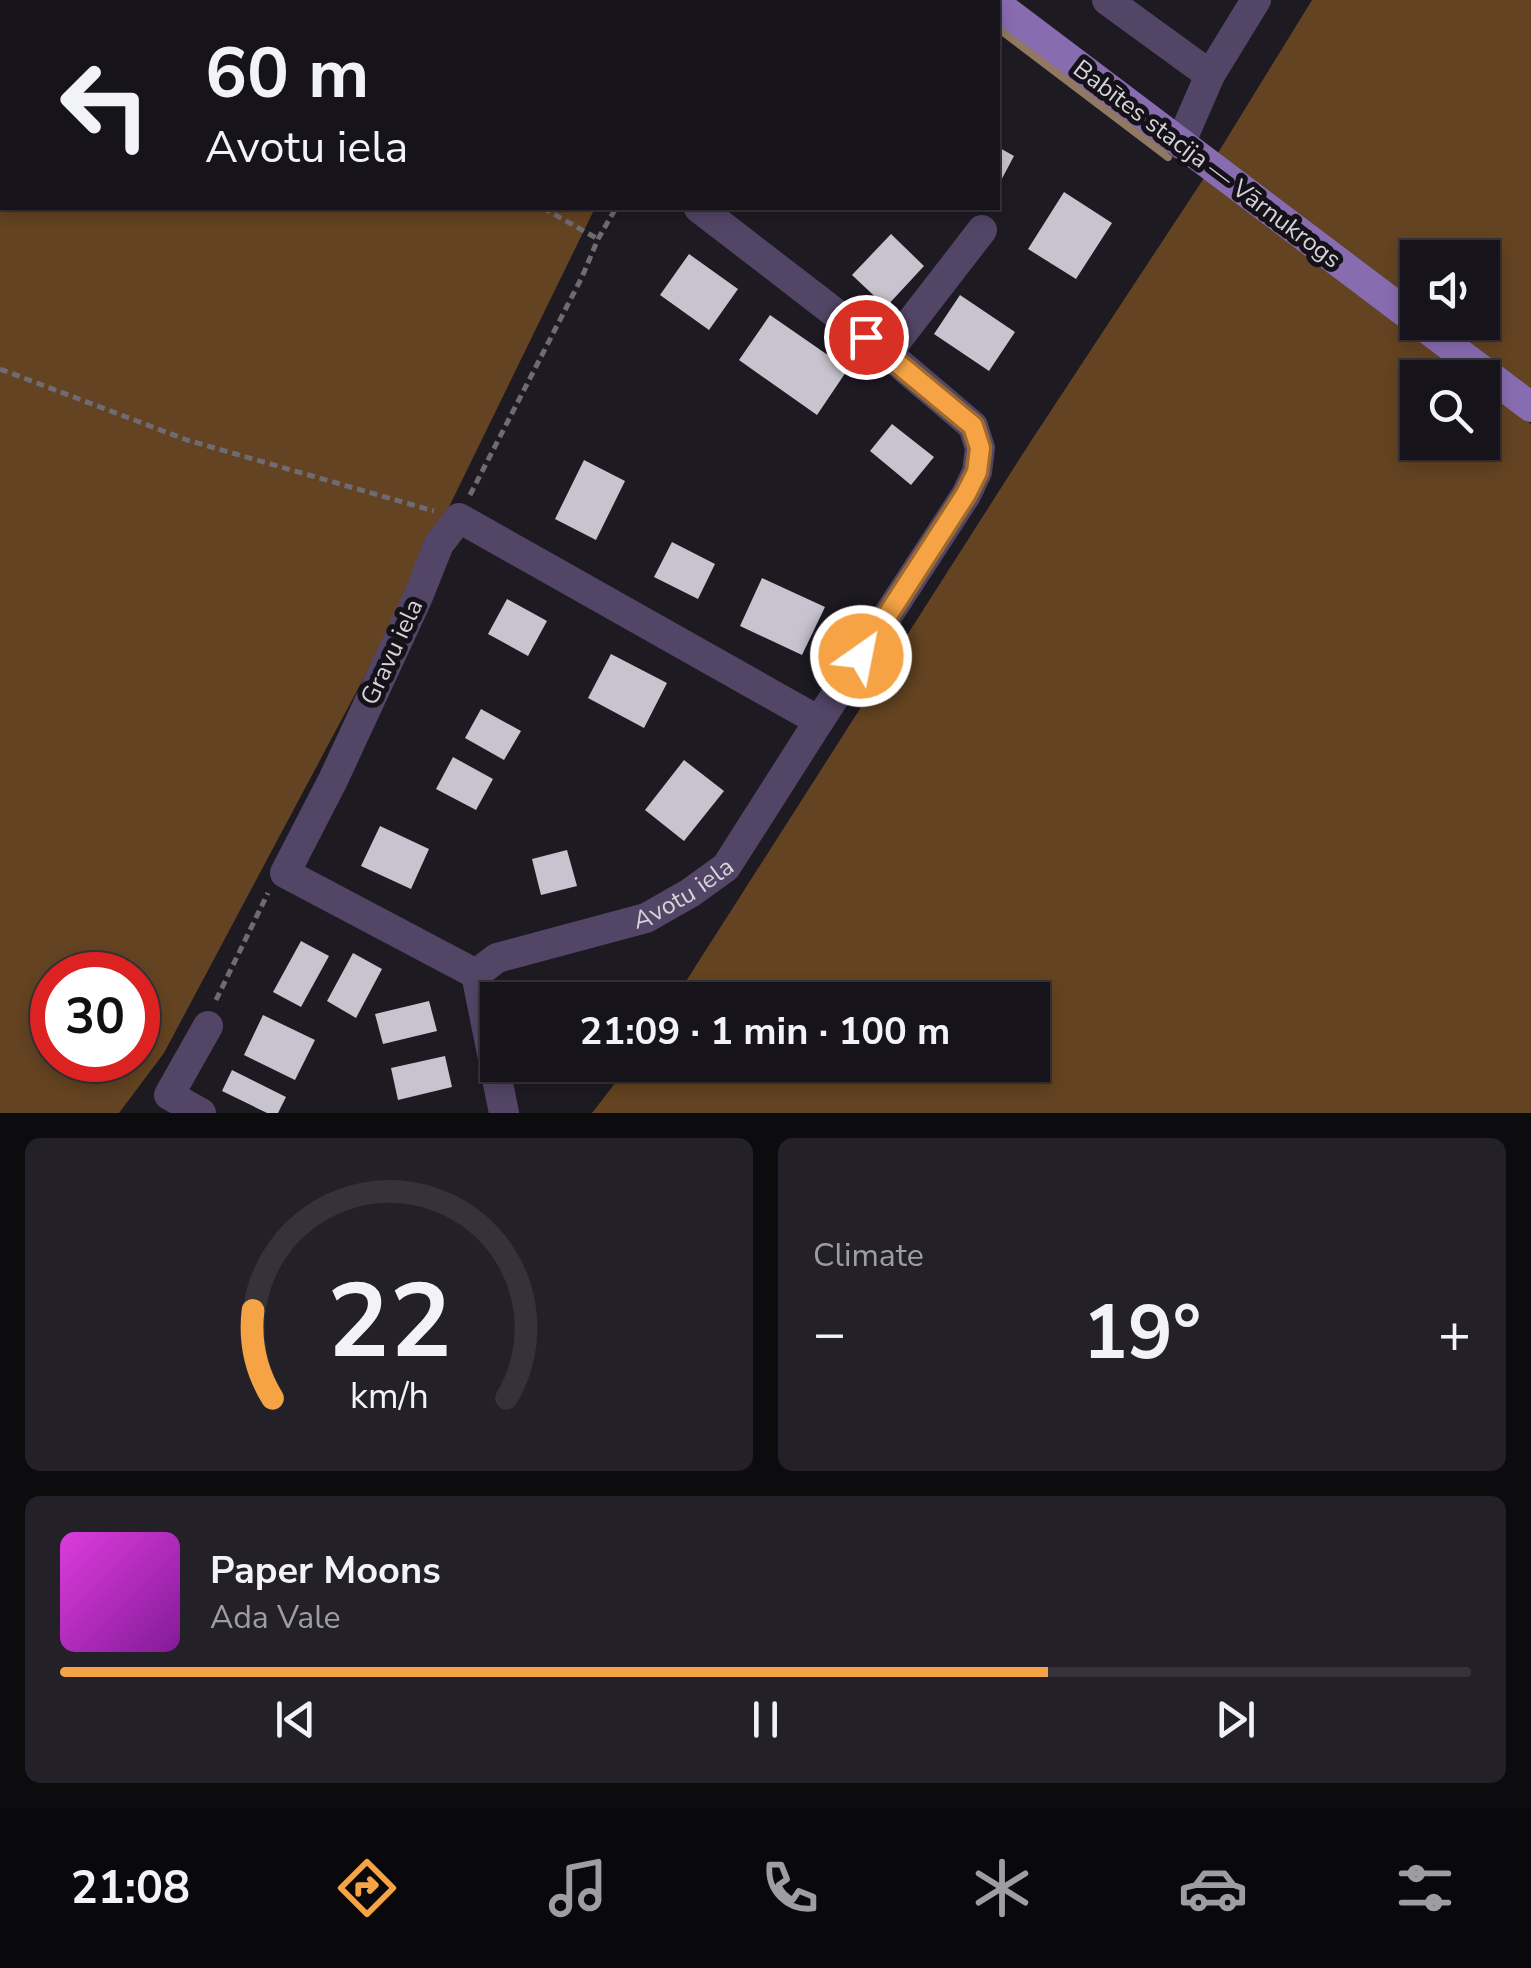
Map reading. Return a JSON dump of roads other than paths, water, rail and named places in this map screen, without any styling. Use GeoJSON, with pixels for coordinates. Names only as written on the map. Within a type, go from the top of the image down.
{"type":"FeatureCollection","features":[{"type":"Feature","properties":{"kind":"main road","name":"Babītes stacija — Vārnukrogs"},"geometry":{"type":"LineString","coordinates":[[1000,7],[1400,309]]}},
{"type":"Feature","properties":{"kind":"main road","name":"Babītes stacija — Vārnukrogs"},"geometry":{"type":"LineString","coordinates":[[1442,340],[1531,407]]}},
{"type":"Feature","properties":{"kind":"street"},"geometry":{"type":"LineString","coordinates":[[1107,0],[1210,75]]}},
{"type":"Feature","properties":{"kind":"street"},"geometry":{"type":"LineString","coordinates":[[1180,144],[1210,75],[1256,0]]}},
{"type":"Feature","properties":{"kind":"street","name":"Avotu iela"},"geometry":{"type":"LineString","coordinates":[[476,974],[497,958],[646,918],[690,893],[726,866],[977,472],[980,448],[973,426],[887,353],[702,210]]}},
{"type":"Feature","properties":{"kind":"street"},"geometry":{"type":"LineString","coordinates":[[887,353],[982,230]]}},
{"type":"Feature","properties":{"kind":"street","name":"Gravu iela"},"geometry":{"type":"LineString","coordinates":[[476,974],[285,873],[333,780],[439,544],[459,518],[819,721]]}},
{"type":"Feature","properties":{"kind":"street"},"geometry":{"type":"LineString","coordinates":[[476,974],[504,1113]]}},
{"type":"Feature","properties":{"kind":"street"},"geometry":{"type":"LineString","coordinates":[[201,1113],[169,1096],[208,1026]]}},
{"type":"Feature","properties":{"kind":"waterway"},"geometry":{"type":"LineString","coordinates":[[1000,30],[1168,157]]}}]}
